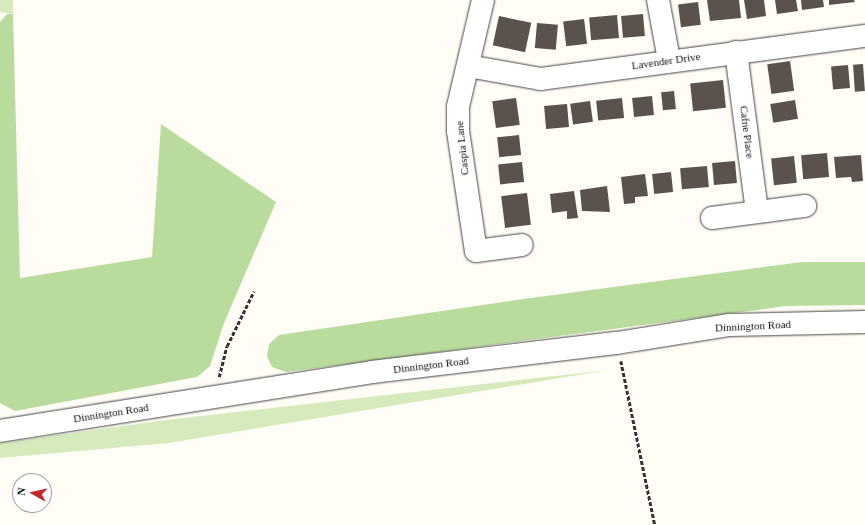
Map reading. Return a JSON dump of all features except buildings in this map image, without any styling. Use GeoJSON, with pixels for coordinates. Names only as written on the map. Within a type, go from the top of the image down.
{"type":"FeatureCollection","features":[{"type":"Feature","properties":{"kind":"street","name":"Caspia Lane"},"geometry":{"type":"LineString","coordinates":[[483,0],[458,107],[458,131],[476,251],[522,245]]}},
{"type":"Feature","properties":{"kind":"street"},"geometry":{"type":"LineString","coordinates":[[658,0],[669,60]]}},
{"type":"Feature","properties":{"kind":"street","name":"Lavender Drive"},"geometry":{"type":"LineString","coordinates":[[468,66],[541,79],[669,60],[865,36]]}},
{"type":"Feature","properties":{"kind":"street","name":"Cafne Place"},"geometry":{"type":"LineString","coordinates":[[736,52],[757,212]]}},
{"type":"Feature","properties":{"kind":"street"},"geometry":{"type":"LineString","coordinates":[[712,218],[805,206]]}},
{"type":"Feature","properties":{"kind":"street","name":"Dinnington Road"},"geometry":{"type":"LineString","coordinates":[[0,431],[372,372],[617,343],[730,325],[865,322]]}},
{"type":"Feature","properties":{"kind":"path"},"geometry":{"type":"LineString","coordinates":[[214,397],[227,346],[254,291]]}},
{"type":"Feature","properties":{"kind":"path"},"geometry":{"type":"LineString","coordinates":[[617,343],[655,525]]}},
{"type":"Feature","properties":{"kind":"green space"},"geometry":{"type":"Polygon","coordinates":[[[0,0],[13,0],[13,14],[0,12],[0,0]]]}},
{"type":"Feature","properties":{"kind":"green space"},"geometry":{"type":"Polygon","coordinates":[[[7,14],[13,14],[20,278],[152,257],[161,124],[276,202],[224,323],[210,366],[197,377],[15,411],[0,403],[0,22],[7,14]]]}},
{"type":"Feature","properties":{"kind":"green space"},"geometry":{"type":"Polygon","coordinates":[[[802,262],[865,262],[865,305],[786,306],[286,372],[272,367],[267,356],[269,344],[279,335],[516,300],[802,262]]]}},
{"type":"Feature","properties":{"kind":"green space"},"geometry":{"type":"Polygon","coordinates":[[[608,370],[169,443],[0,458],[0,443],[166,420],[608,370]]]}}]}
